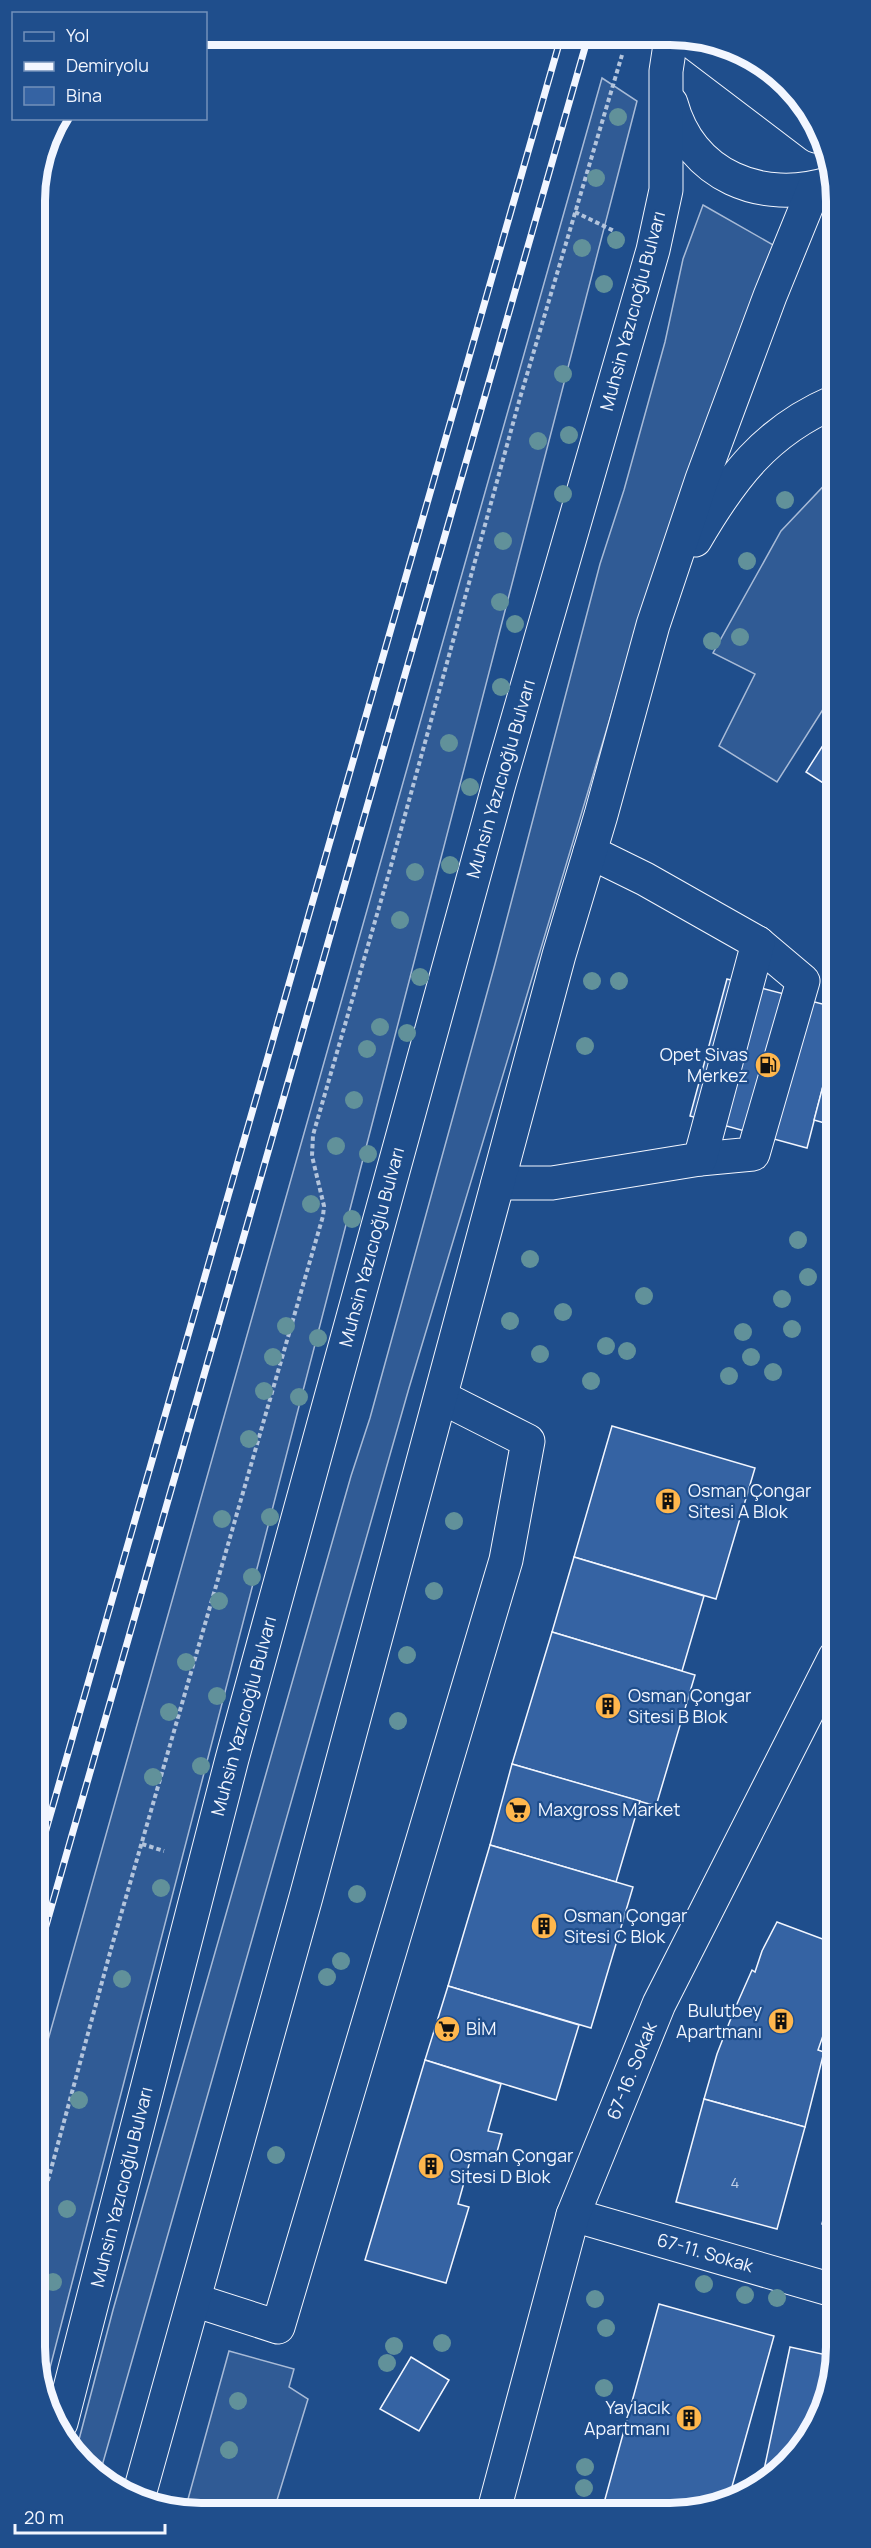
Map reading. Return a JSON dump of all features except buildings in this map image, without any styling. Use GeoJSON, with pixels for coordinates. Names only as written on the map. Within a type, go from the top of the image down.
{"type":"FeatureCollection","features":[{"type":"Feature","properties":{"kind":"main road","name":"Muhsin Yazıcıoğlu Bulvarı"},"geometry":{"type":"LineString","coordinates":[[62,2418],[231,1759],[499,784],[653,250],[666,190],[666,71],[670,45]]}},
{"type":"Feature","properties":{"kind":"main road"},"geometry":{"type":"LineString","coordinates":[[700,48],[809,131]]}},
{"type":"Feature","properties":{"kind":"main road","name":"Muhsin Yazıcıoğlu Bulvarı"},"geometry":{"type":"LineString","coordinates":[[666,71],[675,118],[698,152],[722,173],[743,184],[766,190],[790,192],[824,185]]}},
{"type":"Feature","properties":{"kind":"main road","name":"Muhsin Yazıcıoğlu Bulvarı"},"geometry":{"type":"LineString","coordinates":[[141,2491],[306,1898],[559,955],[653,625],[702,479],[770,296],[824,185]]}},
{"type":"Feature","properties":{"kind":"main road"},"geometry":{"type":"LineString","coordinates":[[653,625],[691,547],[734,479],[775,435],[826,406]]}},
{"type":"Feature","properties":{"kind":"main road"},"geometry":{"type":"LineString","coordinates":[[498,1183],[552,1183],[700,1159],[753,1154],[803,981],[758,944],[645,879],[590,852]]}},
{"type":"Feature","properties":{"kind":"main road"},"geometry":{"type":"LineString","coordinates":[[700,1159],[758,944]]}},
{"type":"Feature","properties":{"kind":"main road"},"geometry":{"type":"LineString","coordinates":[[194,2300],[278,2327],[507,1560],[528,1441],[441,1397]]}},
{"type":"Feature","properties":{"kind":"main road","name":"67-16. Sokak"},"geometry":{"type":"LineString","coordinates":[[496,2503],[573,2215],[659,2004],[826,1675]]}},
{"type":"Feature","properties":{"kind":"main road","name":"67-11. Sokak"},"geometry":{"type":"LineString","coordinates":[[573,2215],[826,2288]]}},
{"type":"Feature","properties":{"kind":"path"},"geometry":{"type":"LineString","coordinates":[[45,2191],[111,1949],[323,1216],[324,1206],[312,1156],[313,1135],[389,873],[520,398],[625,48]]}},
{"type":"Feature","properties":{"kind":"shaded area"},"geometry":{"type":"Polygon","coordinates":[[[602,78],[637,101],[48,2376],[45,2347],[45,2051],[602,78]]]}},
{"type":"Feature","properties":{"kind":"shaded area"},"geometry":{"type":"Polygon","coordinates":[[[703,205],[782,250],[629,655],[409,1388],[102,2467],[78,2443],[113,2310],[351,1476],[370,1418],[495,964],[600,564],[624,490],[665,342],[683,259],[703,205]]]}},
{"type":"Feature","properties":{"kind":"shaded area"},"geometry":{"type":"Polygon","coordinates":[[[826,483],[826,705],[777,782],[719,746],[755,674],[713,653],[781,531],[826,483]]]}},
{"type":"Feature","properties":{"kind":"shaded area"},"geometry":{"type":"Polygon","coordinates":[[[229,2351],[294,2369],[289,2387],[308,2399],[276,2503],[187,2502],[229,2351]]]}},
{"type":"Feature","properties":{"kind":"railway"},"geometry":{"type":"LineString","coordinates":[[45,1833],[559,45]]}},
{"type":"Feature","properties":{"kind":"railway"},"geometry":{"type":"LineString","coordinates":[[45,1929],[586,45]]}},
{"type":"Feature","properties":{"kind":"place","name":"Opet Sivas Merkez"},"geometry":{"type":"Point","coordinates":[768,1065]}},
{"type":"Feature","properties":{"kind":"place","name":"Osman Çongar Sitesi A Blok"},"geometry":{"type":"Point","coordinates":[668,1501]}},
{"type":"Feature","properties":{"kind":"place","name":"Osman Çongar Sitesi B Blok"},"geometry":{"type":"Point","coordinates":[608,1706]}},
{"type":"Feature","properties":{"kind":"place","name":"Maxgross Market"},"geometry":{"type":"Point","coordinates":[518,1810]}},
{"type":"Feature","properties":{"kind":"place","name":"Osman Çongar Sitesi C Blok"},"geometry":{"type":"Point","coordinates":[544,1926]}},
{"type":"Feature","properties":{"kind":"place","name":"Bulutbey Apartmanı"},"geometry":{"type":"Point","coordinates":[781,2021]}},
{"type":"Feature","properties":{"kind":"place","name":"BİM"},"geometry":{"type":"Point","coordinates":[447,2029]}},
{"type":"Feature","properties":{"kind":"place","name":"Osman Çongar Sitesi D Blok"},"geometry":{"type":"Point","coordinates":[431,2166]}},
{"type":"Feature","properties":{"kind":"place","name":"Yaylacık Apartmanı"},"geometry":{"type":"Point","coordinates":[689,2418]}}]}
